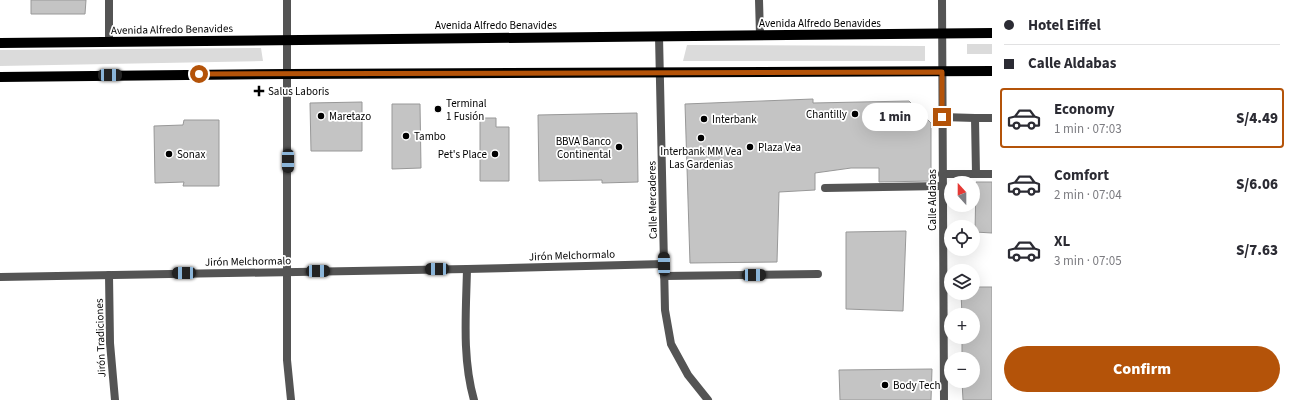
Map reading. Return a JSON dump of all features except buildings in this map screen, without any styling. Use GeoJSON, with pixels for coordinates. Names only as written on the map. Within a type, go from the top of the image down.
{"type":"FeatureCollection","features":[{"type":"Feature","properties":{"kind":"main road","name":"Avenida Alfredo Benavides"},"geometry":{"type":"LineString","coordinates":[[0,42],[992,33]]}},
{"type":"Feature","properties":{"kind":"main road"},"geometry":{"type":"LineString","coordinates":[[0,76],[992,71]]}},
{"type":"Feature","properties":{"kind":"street"},"geometry":{"type":"LineString","coordinates":[[109,0],[109,42]]}},
{"type":"Feature","properties":{"kind":"street"},"geometry":{"type":"LineString","coordinates":[[287,0],[287,360],[291,400]]}},
{"type":"Feature","properties":{"kind":"street"},"geometry":{"type":"LineString","coordinates":[[758,0],[760,35]]}},
{"type":"Feature","properties":{"kind":"street","name":"Calle Aldabas"},"geometry":{"type":"LineString","coordinates":[[942,0],[944,400]]}},
{"type":"Feature","properties":{"kind":"street","name":"Calle Mercaderes"},"geometry":{"type":"LineString","coordinates":[[659,36],[664,310],[672,344],[688,375],[708,400]]}},
{"type":"Feature","properties":{"kind":"street"},"geometry":{"type":"LineString","coordinates":[[942,117],[992,118]]}},
{"type":"Feature","properties":{"kind":"street"},"geometry":{"type":"LineString","coordinates":[[975,118],[976,174]]}},
{"type":"Feature","properties":{"kind":"street"},"geometry":{"type":"LineString","coordinates":[[942,174],[992,174]]}},
{"type":"Feature","properties":{"kind":"street"},"geometry":{"type":"LineString","coordinates":[[825,188],[942,186]]}},
{"type":"Feature","properties":{"kind":"street","name":"Jirón Melchormalo"},"geometry":{"type":"LineString","coordinates":[[0,277],[664,264]]}},
{"type":"Feature","properties":{"kind":"street"},"geometry":{"type":"LineString","coordinates":[[467,269],[465,341],[474,400]]}},
{"type":"Feature","properties":{"kind":"street"},"geometry":{"type":"LineString","coordinates":[[664,276],[818,274]]}},
{"type":"Feature","properties":{"kind":"street","name":"Jirón Tradiciones"},"geometry":{"type":"LineString","coordinates":[[109,275],[110,343],[115,400]]}},
{"type":"Feature","properties":{"kind":"shaded area"},"geometry":{"type":"Polygon","coordinates":[[[967,44],[992,44],[992,54],[967,54],[967,44]]]}},
{"type":"Feature","properties":{"kind":"shaded area"},"geometry":{"type":"Polygon","coordinates":[[[687,45],[925,46],[925,61],[683,61],[687,45]]]}},
{"type":"Feature","properties":{"kind":"shaded area"},"geometry":{"type":"Polygon","coordinates":[[[261,48],[263,61],[0,66],[0,50],[261,48]]]}},
{"type":"Feature","properties":{"kind":"place","name":"Salus Laboris"},"geometry":{"type":"Point","coordinates":[259,91]}},
{"type":"Feature","properties":{"kind":"place","name":"Terminal 1 Fusión"},"geometry":{"type":"Point","coordinates":[438,109]}},
{"type":"Feature","properties":{"kind":"place","name":"Chantilly"},"geometry":{"type":"Point","coordinates":[855,114]}},
{"type":"Feature","properties":{"kind":"place","name":"Maretazo"},"geometry":{"type":"Point","coordinates":[321,116]}},
{"type":"Feature","properties":{"kind":"place","name":"Interbank"},"geometry":{"type":"Point","coordinates":[704,119]}},
{"type":"Feature","properties":{"kind":"place","name":"Tambo"},"geometry":{"type":"Point","coordinates":[406,136]}},
{"type":"Feature","properties":{"kind":"place","name":"Interbank MM Vea Las Gardenias"},"geometry":{"type":"Point","coordinates":[701,138]}},
{"type":"Feature","properties":{"kind":"place","name":"BBVA Banco Continental"},"geometry":{"type":"Point","coordinates":[619,147]}},
{"type":"Feature","properties":{"kind":"place","name":"Plaza Vea"},"geometry":{"type":"Point","coordinates":[750,147]}},
{"type":"Feature","properties":{"kind":"place","name":"Sonax"},"geometry":{"type":"Point","coordinates":[169,154]}},
{"type":"Feature","properties":{"kind":"place","name":"Pet's Place"},"geometry":{"type":"Point","coordinates":[495,154]}},
{"type":"Feature","properties":{"kind":"place","name":"Body Tech"},"geometry":{"type":"Point","coordinates":[885,385]}},
{"type":"Feature","properties":{"kind":"route"},"geometry":{"type":"LineString","coordinates":[[199,74],[942,72],[942,117]]}}]}
